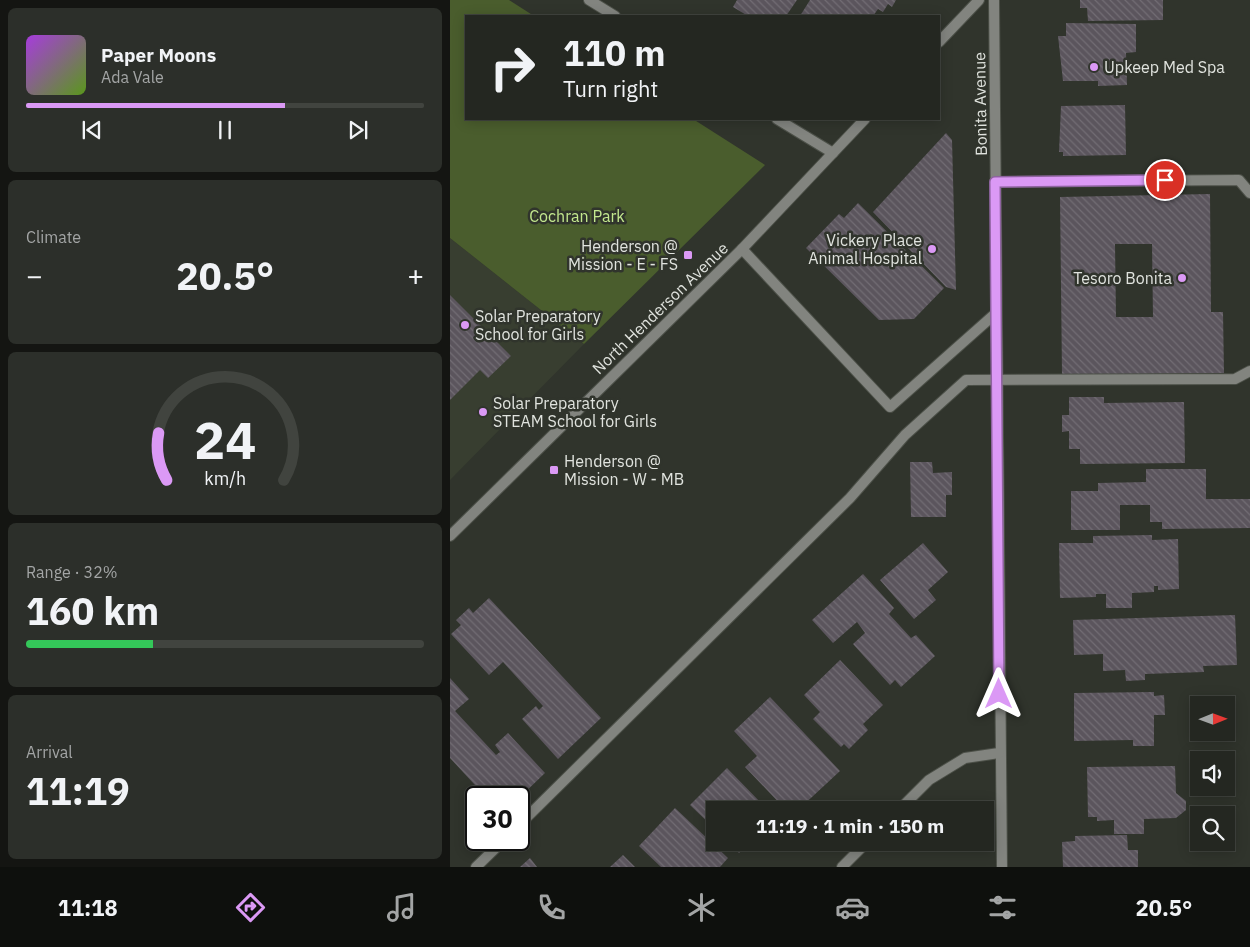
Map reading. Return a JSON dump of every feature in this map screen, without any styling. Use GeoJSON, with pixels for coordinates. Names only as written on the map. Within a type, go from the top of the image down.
{"type":"FeatureCollection","features":[{"type":"Feature","properties":{"kind":"street"},"geometry":{"type":"LineString","coordinates":[[589,0],[613,15]]}},
{"type":"Feature","properties":{"kind":"street"},"geometry":{"type":"LineString","coordinates":[[940,41],[979,0]]}},
{"type":"Feature","properties":{"kind":"street","name":"Bonita Avenue"},"geometry":{"type":"LineString","coordinates":[[994,0],[999,753],[1002,867]]}},
{"type":"Feature","properties":{"kind":"street"},"geometry":{"type":"LineString","coordinates":[[779,120],[833,153]]}},
{"type":"Feature","properties":{"kind":"street","name":"North Henderson Avenue"},"geometry":{"type":"LineString","coordinates":[[450,536],[742,249],[864,120]]}},
{"type":"Feature","properties":{"kind":"street"},"geometry":{"type":"LineString","coordinates":[[995,182],[1239,180],[1250,194]]}},
{"type":"Feature","properties":{"kind":"street"},"geometry":{"type":"LineString","coordinates":[[742,249],[890,407],[996,313]]}},
{"type":"Feature","properties":{"kind":"street"},"geometry":{"type":"LineString","coordinates":[[530,814],[850,498],[905,435],[966,380],[1235,379],[1250,371]]}},
{"type":"Feature","properties":{"kind":"street"},"geometry":{"type":"LineString","coordinates":[[908,801],[929,780],[965,758],[999,753]]}},
{"type":"Feature","properties":{"kind":"street"},"geometry":{"type":"LineString","coordinates":[[476,867],[493,851]]}},
{"type":"Feature","properties":{"kind":"street"},"geometry":{"type":"LineString","coordinates":[[842,867],[857,851]]}},
{"type":"Feature","properties":{"kind":"shaded area","name":"Solar Preparatory STEAM School for Girls"},"geometry":{"type":"Polygon","coordinates":[[[450,238],[584,344],[450,480],[450,238]]]}},
{"type":"Feature","properties":{"kind":"green space","name":"Cochran Park"},"geometry":{"type":"Polygon","coordinates":[[[450,0],[509,0],[532,15],[465,15],[465,120],[695,120],[765,165],[584,344],[450,238],[450,0]]]}},
{"type":"Feature","properties":{"kind":"building"},"geometry":{"type":"Polygon","coordinates":[[[737,0],[797,0],[787,15],[746,15],[733,7],[737,0]]]}},
{"type":"Feature","properties":{"kind":"building"},"geometry":{"type":"Polygon","coordinates":[[[810,0],[896,0],[892,7],[888,4],[883,12],[878,9],[874,15],[801,15],[810,0]]]}},
{"type":"Feature","properties":{"kind":"building"},"geometry":{"type":"Polygon","coordinates":[[[1080,0],[1163,0],[1163,20],[1088,21],[1087,8],[1080,8],[1080,0]]]}},
{"type":"Feature","properties":{"kind":"building","name":"Upkeep Med Spa"},"geometry":{"type":"Polygon","coordinates":[[[1066,23],[1136,24],[1136,52],[1126,53],[1127,85],[1098,86],[1098,81],[1063,81],[1058,36],[1066,36],[1066,23]]]}},
{"type":"Feature","properties":{"kind":"building"},"geometry":{"type":"Polygon","coordinates":[[[1125,105],[1126,155],[1063,156],[1063,152],[1059,152],[1061,106],[1125,105]]]}},
{"type":"Feature","properties":{"kind":"building","name":"Vickery Place Animal Hospital"},"geometry":{"type":"Polygon","coordinates":[[[946,133],[952,140],[956,290],[946,287],[873,212],[946,133]]]}},
{"type":"Feature","properties":{"kind":"building","name":"Tesoro Bonita"},"geometry":{"type":"Polygon","coordinates":[[[1210,194],[1211,312],[1223,312],[1224,373],[1062,375],[1060,197],[1210,194]],[[1115,244],[1116,317],[1153,317],[1152,244],[1115,244]]]}},
{"type":"Feature","properties":{"kind":"building"},"geometry":{"type":"Polygon","coordinates":[[[858,203],[944,288],[914,319],[879,320],[806,248],[839,214],[844,218],[858,203]]]}},
{"type":"Feature","properties":{"kind":"building","name":"Solar Preparatory School for Girls"},"geometry":{"type":"Polygon","coordinates":[[[450,295],[511,356],[488,378],[480,370],[450,400],[450,295]]]}},
{"type":"Feature","properties":{"kind":"building"},"geometry":{"type":"Polygon","coordinates":[[[1069,397],[1104,397],[1104,403],[1184,402],[1185,463],[1080,464],[1080,449],[1069,449],[1069,431],[1062,432],[1062,415],[1069,415],[1069,397]]]}},
{"type":"Feature","properties":{"kind":"building"},"geometry":{"type":"Polygon","coordinates":[[[910,462],[932,462],[933,473],[952,472],[952,495],[946,495],[946,517],[911,517],[910,462]]]}},
{"type":"Feature","properties":{"kind":"building"},"geometry":{"type":"Polygon","coordinates":[[[1146,469],[1206,469],[1206,499],[1250,499],[1250,528],[1162,529],[1162,522],[1150,522],[1150,505],[1120,505],[1120,530],[1071,530],[1071,491],[1098,491],[1098,483],[1146,482],[1146,469]]]}},
{"type":"Feature","properties":{"kind":"building"},"geometry":{"type":"Polygon","coordinates":[[[1152,535],[1152,540],[1178,539],[1179,589],[1158,590],[1158,586],[1154,586],[1154,592],[1132,593],[1132,608],[1106,608],[1106,594],[1096,594],[1096,597],[1060,598],[1059,543],[1093,543],[1093,536],[1152,535]]]}},
{"type":"Feature","properties":{"kind":"building"},"geometry":{"type":"Polygon","coordinates":[[[923,543],[948,572],[928,590],[936,600],[914,619],[880,580],[923,543]]]}},
{"type":"Feature","properties":{"kind":"building"},"geometry":{"type":"Polygon","coordinates":[[[863,574],[894,608],[889,614],[911,638],[916,635],[935,656],[901,687],[895,680],[890,685],[853,644],[865,633],[857,622],[833,643],[812,620],[863,574]]]}},
{"type":"Feature","properties":{"kind":"building"},"geometry":{"type":"Polygon","coordinates":[[[489,598],[601,718],[558,759],[522,719],[536,706],[539,710],[543,706],[503,662],[489,675],[451,634],[461,625],[456,620],[469,608],[473,613],[489,598]]]}},
{"type":"Feature","properties":{"kind":"building"},"geometry":{"type":"Polygon","coordinates":[[[1235,615],[1237,665],[1203,666],[1204,672],[1145,674],[1145,680],[1126,681],[1125,670],[1103,671],[1103,654],[1074,655],[1073,620],[1235,615]]]}},
{"type":"Feature","properties":{"kind":"building"},"geometry":{"type":"Polygon","coordinates":[[[840,660],[883,705],[863,724],[868,730],[849,749],[844,744],[841,747],[813,719],[820,712],[804,695],[840,660]]]}},
{"type":"Feature","properties":{"kind":"building"},"geometry":{"type":"Polygon","coordinates":[[[450,678],[469,699],[455,711],[496,755],[500,752],[495,745],[508,733],[545,773],[530,787],[476,786],[450,758],[450,678]]]}},
{"type":"Feature","properties":{"kind":"building"},"geometry":{"type":"Polygon","coordinates":[[[1154,692],[1154,696],[1164,695],[1165,715],[1154,715],[1154,746],[1133,746],[1133,740],[1074,741],[1074,693],[1154,692]]]}},
{"type":"Feature","properties":{"kind":"building"},"geometry":{"type":"Polygon","coordinates":[[[770,697],[840,771],[808,801],[777,801],[745,767],[757,756],[734,731],[770,697]]]}},
{"type":"Feature","properties":{"kind":"building"},"geometry":{"type":"Polygon","coordinates":[[[1175,766],[1176,793],[1186,801],[1186,810],[1176,818],[1144,819],[1144,834],[1114,834],[1114,820],[1097,821],[1097,817],[1088,817],[1087,767],[1175,766]]]}},
{"type":"Feature","properties":{"kind":"building"},"geometry":{"type":"Polygon","coordinates":[[[727,768],[759,801],[706,801],[706,820],[690,805],[727,768]]]}},
{"type":"Feature","properties":{"kind":"building"},"geometry":{"type":"Polygon","coordinates":[[[675,808],[706,837],[706,851],[721,851],[728,858],[720,867],[661,867],[639,846],[675,808]]]}},
{"type":"Feature","properties":{"kind":"building"},"geometry":{"type":"Polygon","coordinates":[[[1127,835],[1128,850],[1138,850],[1138,867],[1063,867],[1062,842],[1075,841],[1075,836],[1127,835]]]}},
{"type":"Feature","properties":{"kind":"building"},"geometry":{"type":"Polygon","coordinates":[[[623,855],[635,867],[610,867],[623,855]]]}},
{"type":"Feature","properties":{"kind":"building"},"geometry":{"type":"Polygon","coordinates":[[[530,858],[537,867],[520,867],[530,858]]]}},
{"type":"Feature","properties":{"kind":"place","name":"Upkeep Med Spa"},"geometry":{"type":"Point","coordinates":[1094,67]}},
{"type":"Feature","properties":{"kind":"place","name":"Vickery Place Animal Hospital"},"geometry":{"type":"Point","coordinates":[932,249]}},
{"type":"Feature","properties":{"kind":"place","name":"Henderson @ Mission - E - FS"},"geometry":{"type":"Point","coordinates":[688,255]}},
{"type":"Feature","properties":{"kind":"place","name":"Tesoro Bonita"},"geometry":{"type":"Point","coordinates":[1182,278]}},
{"type":"Feature","properties":{"kind":"place","name":"Solar Preparatory School for Girls"},"geometry":{"type":"Point","coordinates":[465,325]}},
{"type":"Feature","properties":{"kind":"place","name":"Solar Preparatory STEAM School for Girls"},"geometry":{"type":"Point","coordinates":[483,412]}},
{"type":"Feature","properties":{"kind":"place","name":"Henderson @ Mission - W - MB"},"geometry":{"type":"Point","coordinates":[554,470]}},
{"type":"Feature","properties":{"kind":"route"},"geometry":{"type":"LineString","coordinates":[[999,694],[995,182],[1165,180]]}}]}
